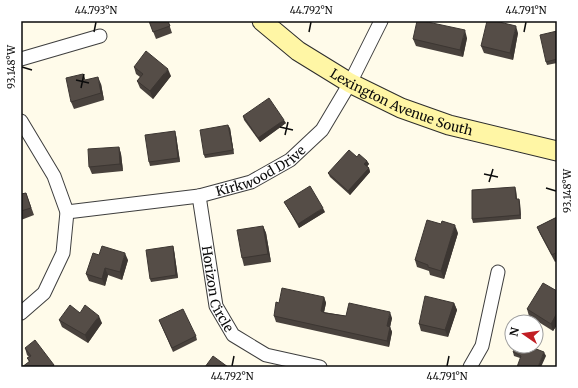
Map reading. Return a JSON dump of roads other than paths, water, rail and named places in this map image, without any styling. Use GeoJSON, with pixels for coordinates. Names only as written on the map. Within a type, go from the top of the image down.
{"type":"FeatureCollection","features":[{"type":"Feature","properties":{"kind":"street","name":"Lexington Avenue South"},"geometry":{"type":"LineString","coordinates":[[262,21],[298,51],[350,83],[401,108],[449,125],[557,151]]}},
{"type":"Feature","properties":{"kind":"street","name":"Kirkwood Drive"},"geometry":{"type":"LineString","coordinates":[[67,212],[199,196],[251,182],[290,160],[322,130],[350,83],[381,21]]}},
{"type":"Feature","properties":{"kind":"street"},"geometry":{"type":"LineString","coordinates":[[21,59],[100,36]]}},
{"type":"Feature","properties":{"kind":"street"},"geometry":{"type":"LineString","coordinates":[[21,121],[54,176],[67,212],[63,254],[44,293],[21,313]]}},
{"type":"Feature","properties":{"kind":"street","name":"Horizon Circle"},"geometry":{"type":"LineString","coordinates":[[199,196],[216,306],[233,335],[266,355],[320,367]]}},
{"type":"Feature","properties":{"kind":"street"},"geometry":{"type":"LineString","coordinates":[[470,367],[482,346],[498,272]]}}]}
